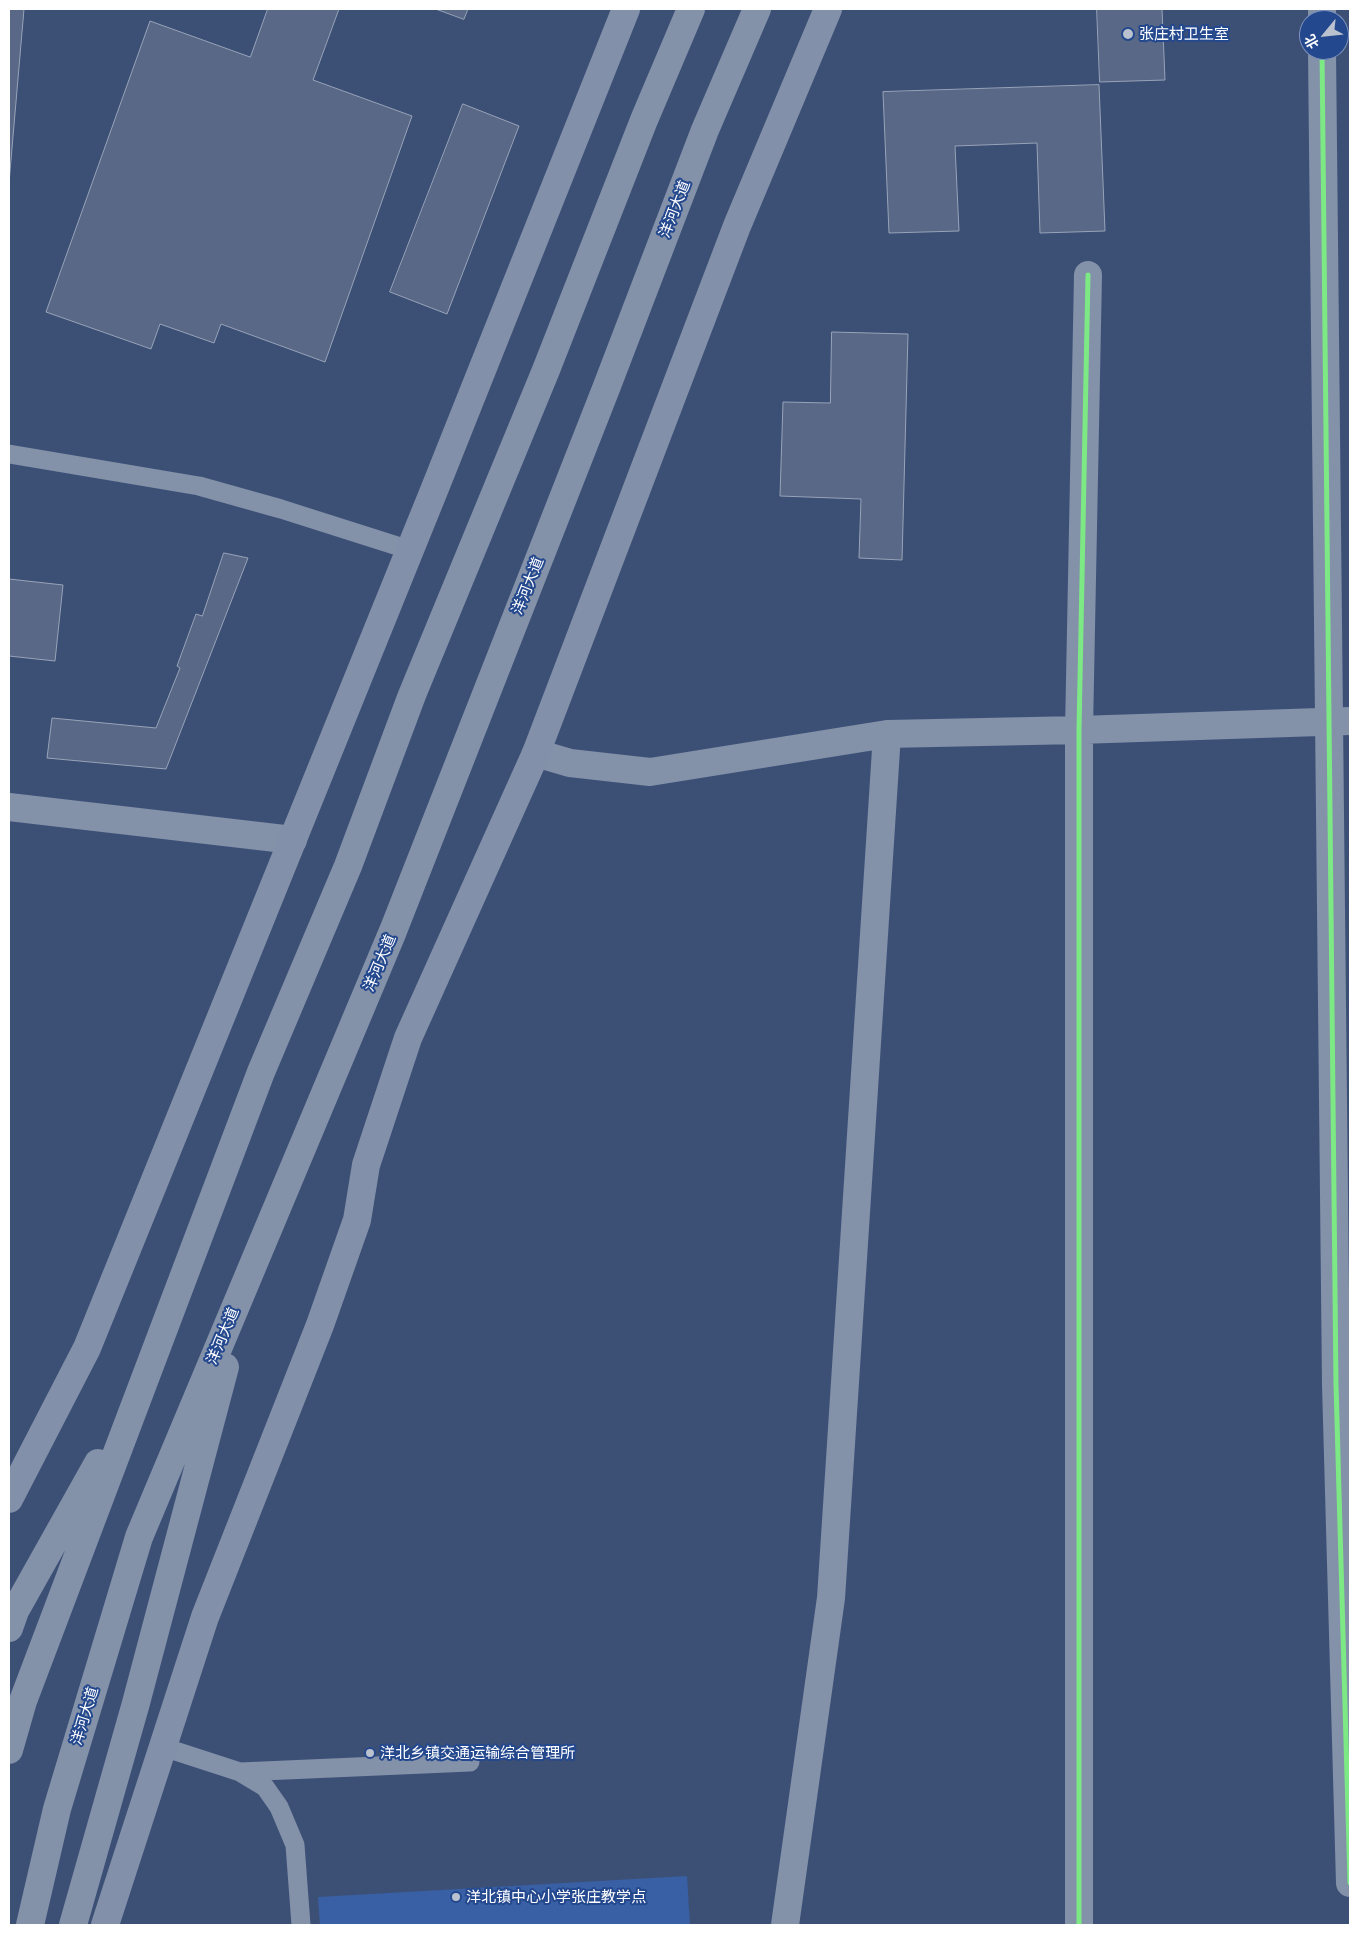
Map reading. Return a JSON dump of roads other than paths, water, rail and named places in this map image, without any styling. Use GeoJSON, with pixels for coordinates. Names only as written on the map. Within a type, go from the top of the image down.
{"type":"FeatureCollection","features":[{"type":"Feature","properties":{"kind":"main road"},"geometry":{"type":"LineString","coordinates":[[9,1499],[87,1348],[410,550],[626,9]]}},
{"type":"Feature","properties":{"kind":"main road"},"geometry":{"type":"LineString","coordinates":[[9,1750],[23,1701],[261,1072],[348,866],[404,718],[546,370],[644,120],[691,9]]}},
{"type":"Feature","properties":{"kind":"main road","name":"洋河大道"},"geometry":{"type":"LineString","coordinates":[[30,1925],[57,1808],[139,1537],[393,931],[705,130],[757,9]]}},
{"type":"Feature","properties":{"kind":"main road"},"geometry":{"type":"LineString","coordinates":[[105,1925],[206,1617],[320,1325],[357,1220],[366,1165],[408,1038],[536,753],[737,226],[828,9]]}},
{"type":"Feature","properties":{"kind":"main road"},"geometry":{"type":"LineString","coordinates":[[1322,60],[1340,721],[1336,1385],[1350,1883]]}},
{"type":"Feature","properties":{"kind":"main road"},"geometry":{"type":"LineString","coordinates":[[1079,1925],[1078,730],[1088,275]]}},
{"type":"Feature","properties":{"kind":"main road"},"geometry":{"type":"LineString","coordinates":[[536,753],[570,763],[650,772],[887,734],[1340,721]]}},
{"type":"Feature","properties":{"kind":"main road"},"geometry":{"type":"LineString","coordinates":[[785,1925],[830,1598],[887,734]]}},
{"type":"Feature","properties":{"kind":"main road"},"geometry":{"type":"LineString","coordinates":[[9,807],[293,840]]}},
{"type":"Feature","properties":{"kind":"main road"},"geometry":{"type":"LineString","coordinates":[[73,1925],[138,1693],[251,1270]]}},
{"type":"Feature","properties":{"kind":"main road"},"geometry":{"type":"LineString","coordinates":[[9,1628],[15,1610],[141,1386]]}},
{"type":"Feature","properties":{"kind":"lane"},"geometry":{"type":"LineString","coordinates":[[9,454],[199,486],[282,509],[410,550]]}},
{"type":"Feature","properties":{"kind":"lane"},"geometry":{"type":"LineString","coordinates":[[163,1747],[240,1772],[265,1787],[279,1808],[295,1845],[301,1925]]}},
{"type":"Feature","properties":{"kind":"lane"},"geometry":{"type":"LineString","coordinates":[[240,1772],[470,1762]]}},
{"type":"Feature","properties":{"kind":"place","name":"张庄村卫生室"},"geometry":{"type":"Point","coordinates":[1128,34]}},
{"type":"Feature","properties":{"kind":"place","name":"洋北乡镇交通运输综合管理所"},"geometry":{"type":"Point","coordinates":[370,1753]}},
{"type":"Feature","properties":{"kind":"place","name":"洋北镇中心小学张庄教学点"},"geometry":{"type":"Point","coordinates":[456,1897]}}]}
